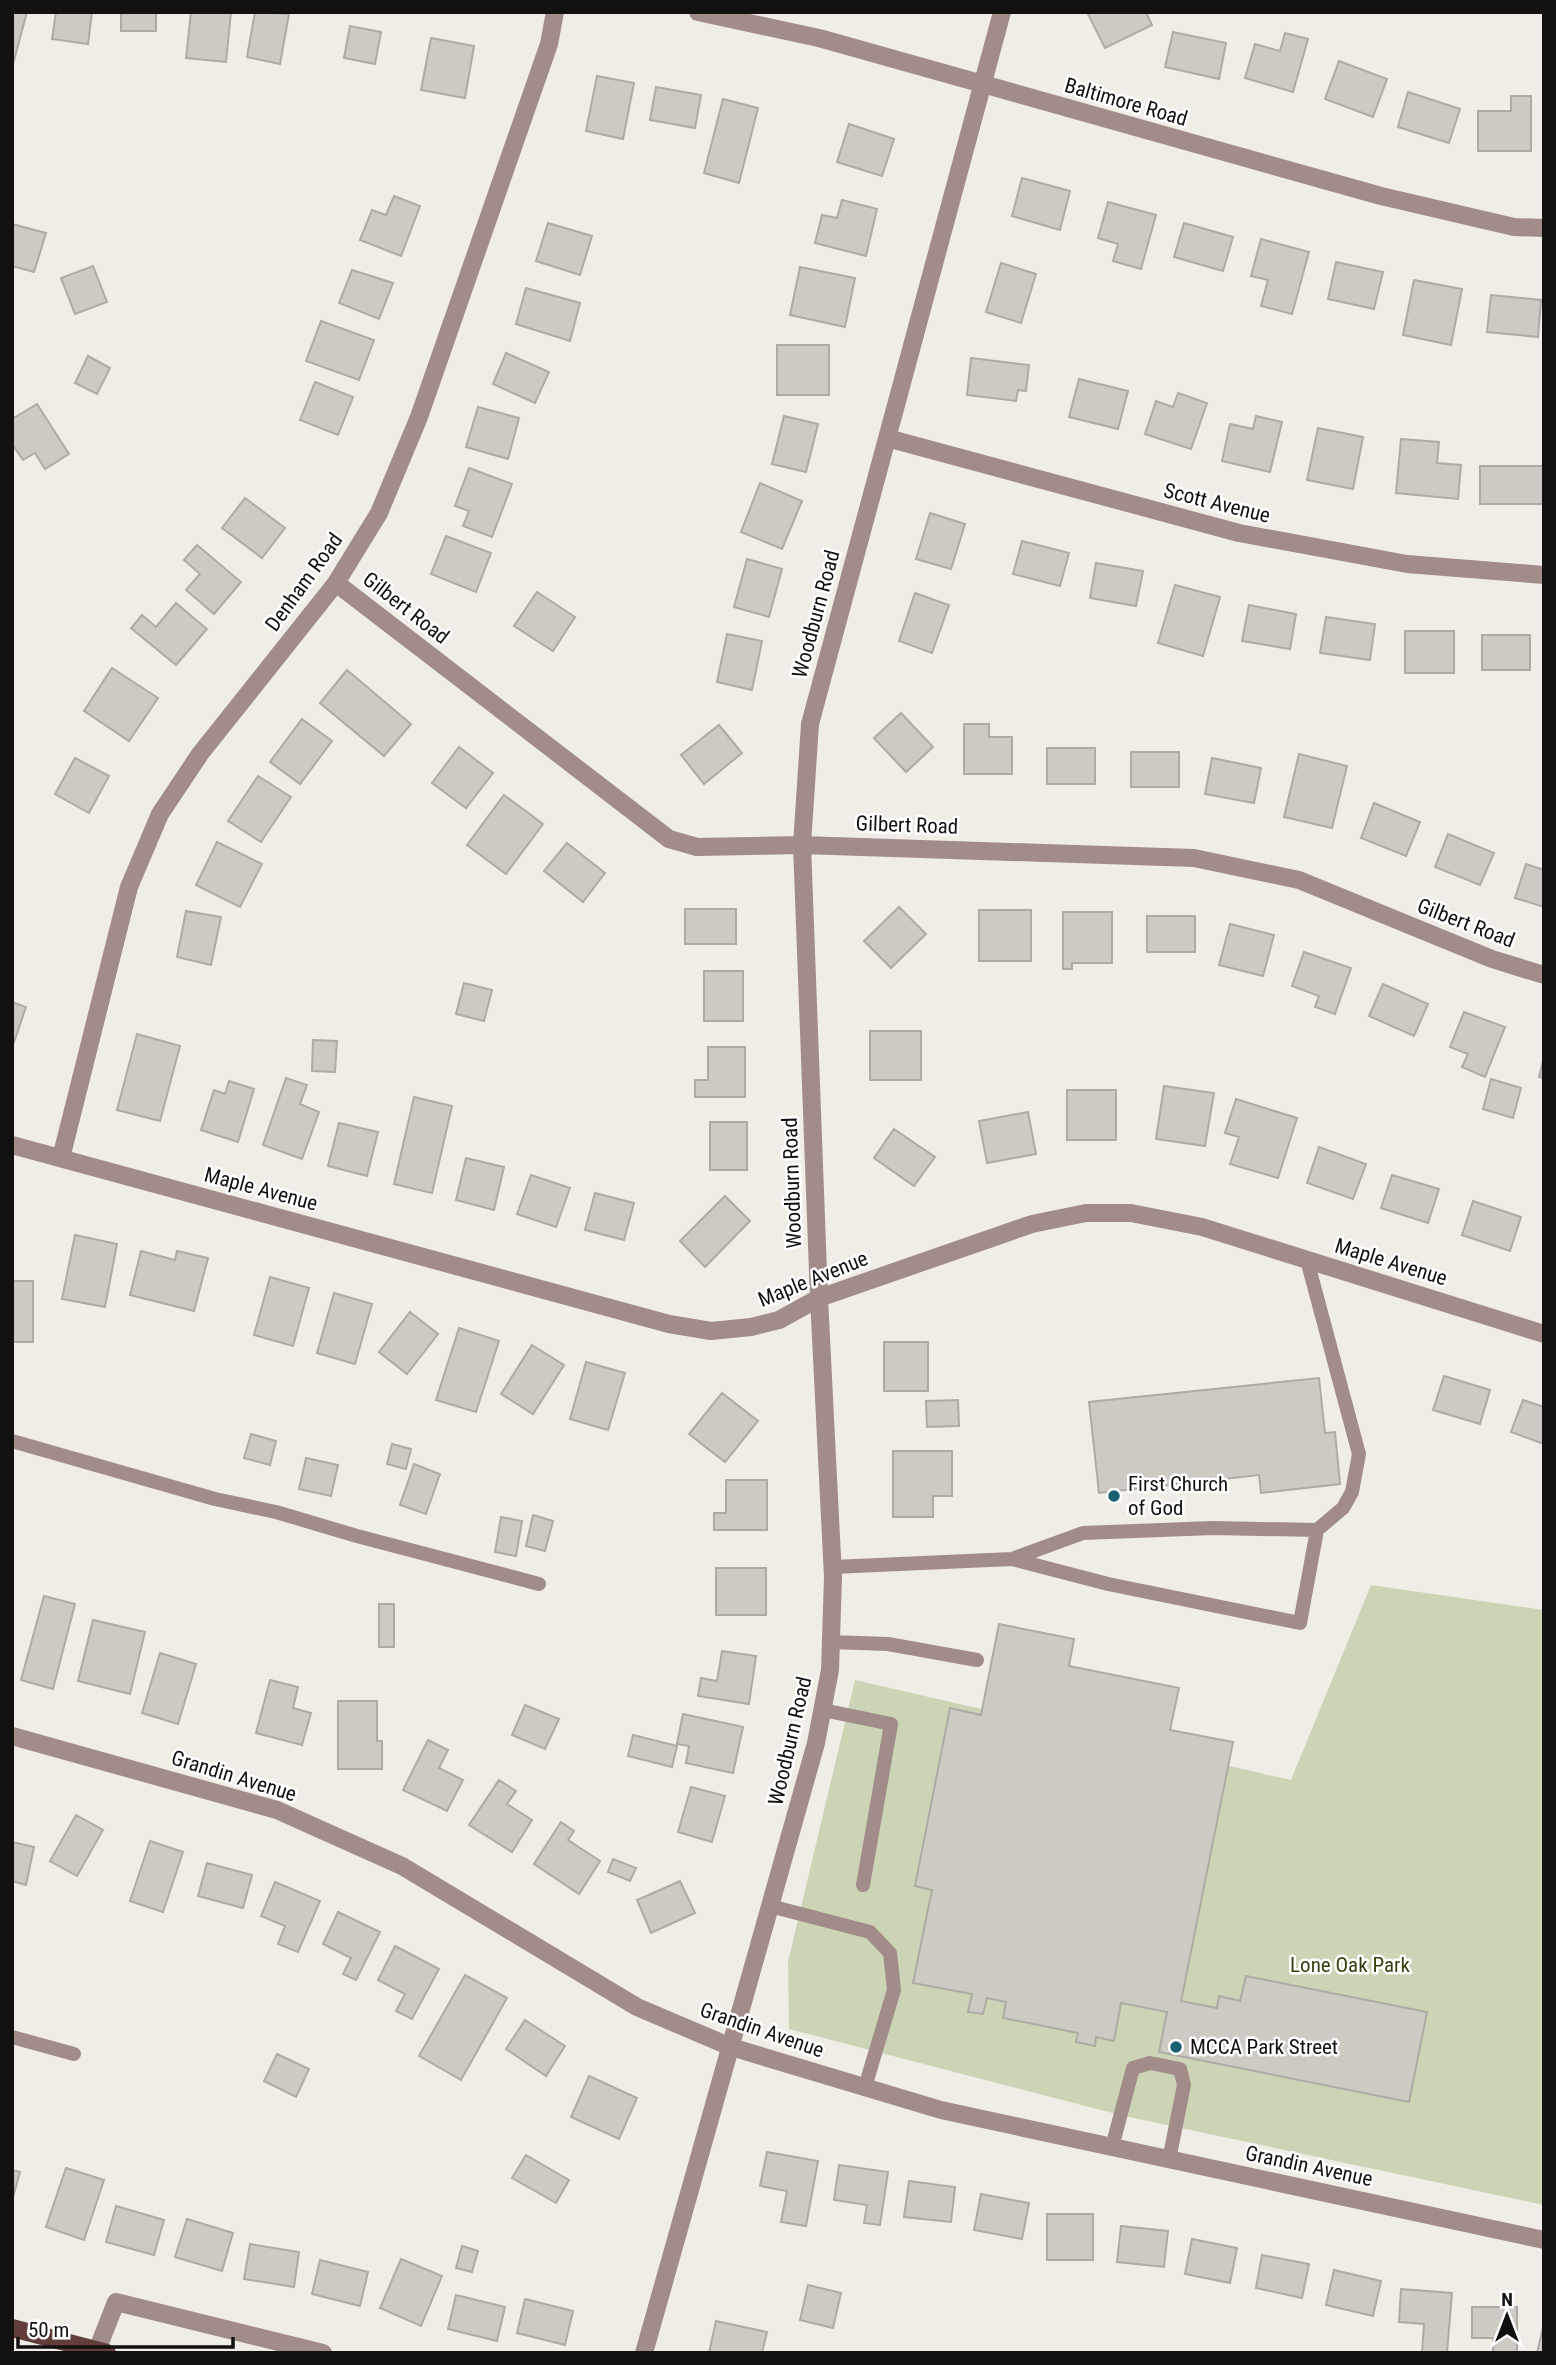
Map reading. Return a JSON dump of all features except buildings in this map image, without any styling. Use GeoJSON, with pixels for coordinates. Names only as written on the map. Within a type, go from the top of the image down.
{"type":"FeatureCollection","features":[{"type":"Feature","properties":{"kind":"main road"},"geometry":{"type":"LineString","coordinates":[[12,2328],[100,2352]]}},
{"type":"Feature","properties":{"kind":"street","name":"Denham Road"},"geometry":{"type":"LineString","coordinates":[[61,1158],[129,887],[160,814],[200,754],[336,583],[379,513],[419,417],[549,44],[555,12]]}},
{"type":"Feature","properties":{"kind":"street","name":"Baltimore Road"},"geometry":{"type":"LineString","coordinates":[[698,12],[819,38],[1381,196],[1514,227],[1544,228]]}},
{"type":"Feature","properties":{"kind":"street","name":"Woodburn Road"},"geometry":{"type":"LineString","coordinates":[[644,2353],[816,1743],[830,1670],[833,1567],[819,1298],[802,845],[810,724],[1002,12]]}},
{"type":"Feature","properties":{"kind":"street","name":"Scott Avenue"},"geometry":{"type":"LineString","coordinates":[[887,438],[1239,533],[1407,565],[1544,575]]}},
{"type":"Feature","properties":{"kind":"street","name":"Gilbert Road"},"geometry":{"type":"LineString","coordinates":[[336,583],[668,839],[697,847],[802,845],[1194,858],[1299,880],[1492,959],[1544,975]]}},
{"type":"Feature","properties":{"kind":"street","name":"Maple Avenue"},"geometry":{"type":"LineString","coordinates":[[12,1145],[668,1324],[711,1331],[751,1327],[779,1320],[819,1298],[1032,1224],[1086,1213],[1131,1213],[1202,1227],[1544,1334]]}},
{"type":"Feature","properties":{"kind":"street","name":"Grandin Avenue"},"geometry":{"type":"LineString","coordinates":[[12,1736],[277,1810],[402,1866],[637,2007],[731,2047],[941,2110],[1544,2240]]}},
{"type":"Feature","properties":{"kind":"street"},"geometry":{"type":"LineString","coordinates":[[100,2352],[116,2302],[323,2353]]}},
{"type":"Feature","properties":{"kind":"lane"},"geometry":{"type":"LineString","coordinates":[[833,1567],[1012,1559],[1108,1584],[1300,1623],[1317,1530],[1343,1508],[1352,1492],[1359,1454],[1307,1260]]}},
{"type":"Feature","properties":{"kind":"lane"},"geometry":{"type":"LineString","coordinates":[[12,1441],[215,1499],[276,1512],[539,1584]]}},
{"type":"Feature","properties":{"kind":"lane"},"geometry":{"type":"LineString","coordinates":[[1012,1559],[1083,1533],[1213,1528],[1317,1530]]}},
{"type":"Feature","properties":{"kind":"lane"},"geometry":{"type":"LineString","coordinates":[[831,1642],[888,1644],[977,1660]]}},
{"type":"Feature","properties":{"kind":"lane"},"geometry":{"type":"LineString","coordinates":[[823,1710],[891,1724],[863,1885]]}},
{"type":"Feature","properties":{"kind":"lane"},"geometry":{"type":"LineString","coordinates":[[770,1906],[870,1932],[890,1953],[894,1990],[865,2087]]}},
{"type":"Feature","properties":{"kind":"lane"},"geometry":{"type":"LineString","coordinates":[[12,2037],[74,2054]]}},
{"type":"Feature","properties":{"kind":"lane"},"geometry":{"type":"LineString","coordinates":[[1112,2147],[1133,2068],[1150,2063],[1180,2069],[1184,2085],[1169,2160]]}},
{"type":"Feature","properties":{"kind":"green space","name":"Lone Oak Park"},"geometry":{"type":"Polygon","coordinates":[[[1371,1585],[1544,1610],[1544,2205],[1124,2116],[789,2029],[788,1962],[855,1680],[1291,1780],[1371,1585]]]}},
{"type":"Feature","properties":{"kind":"place","name":"First Church of God"},"geometry":{"type":"Point","coordinates":[1114,1496]}},
{"type":"Feature","properties":{"kind":"place","name":"MCCA Park Street"},"geometry":{"type":"Point","coordinates":[1176,2047]}}]}
